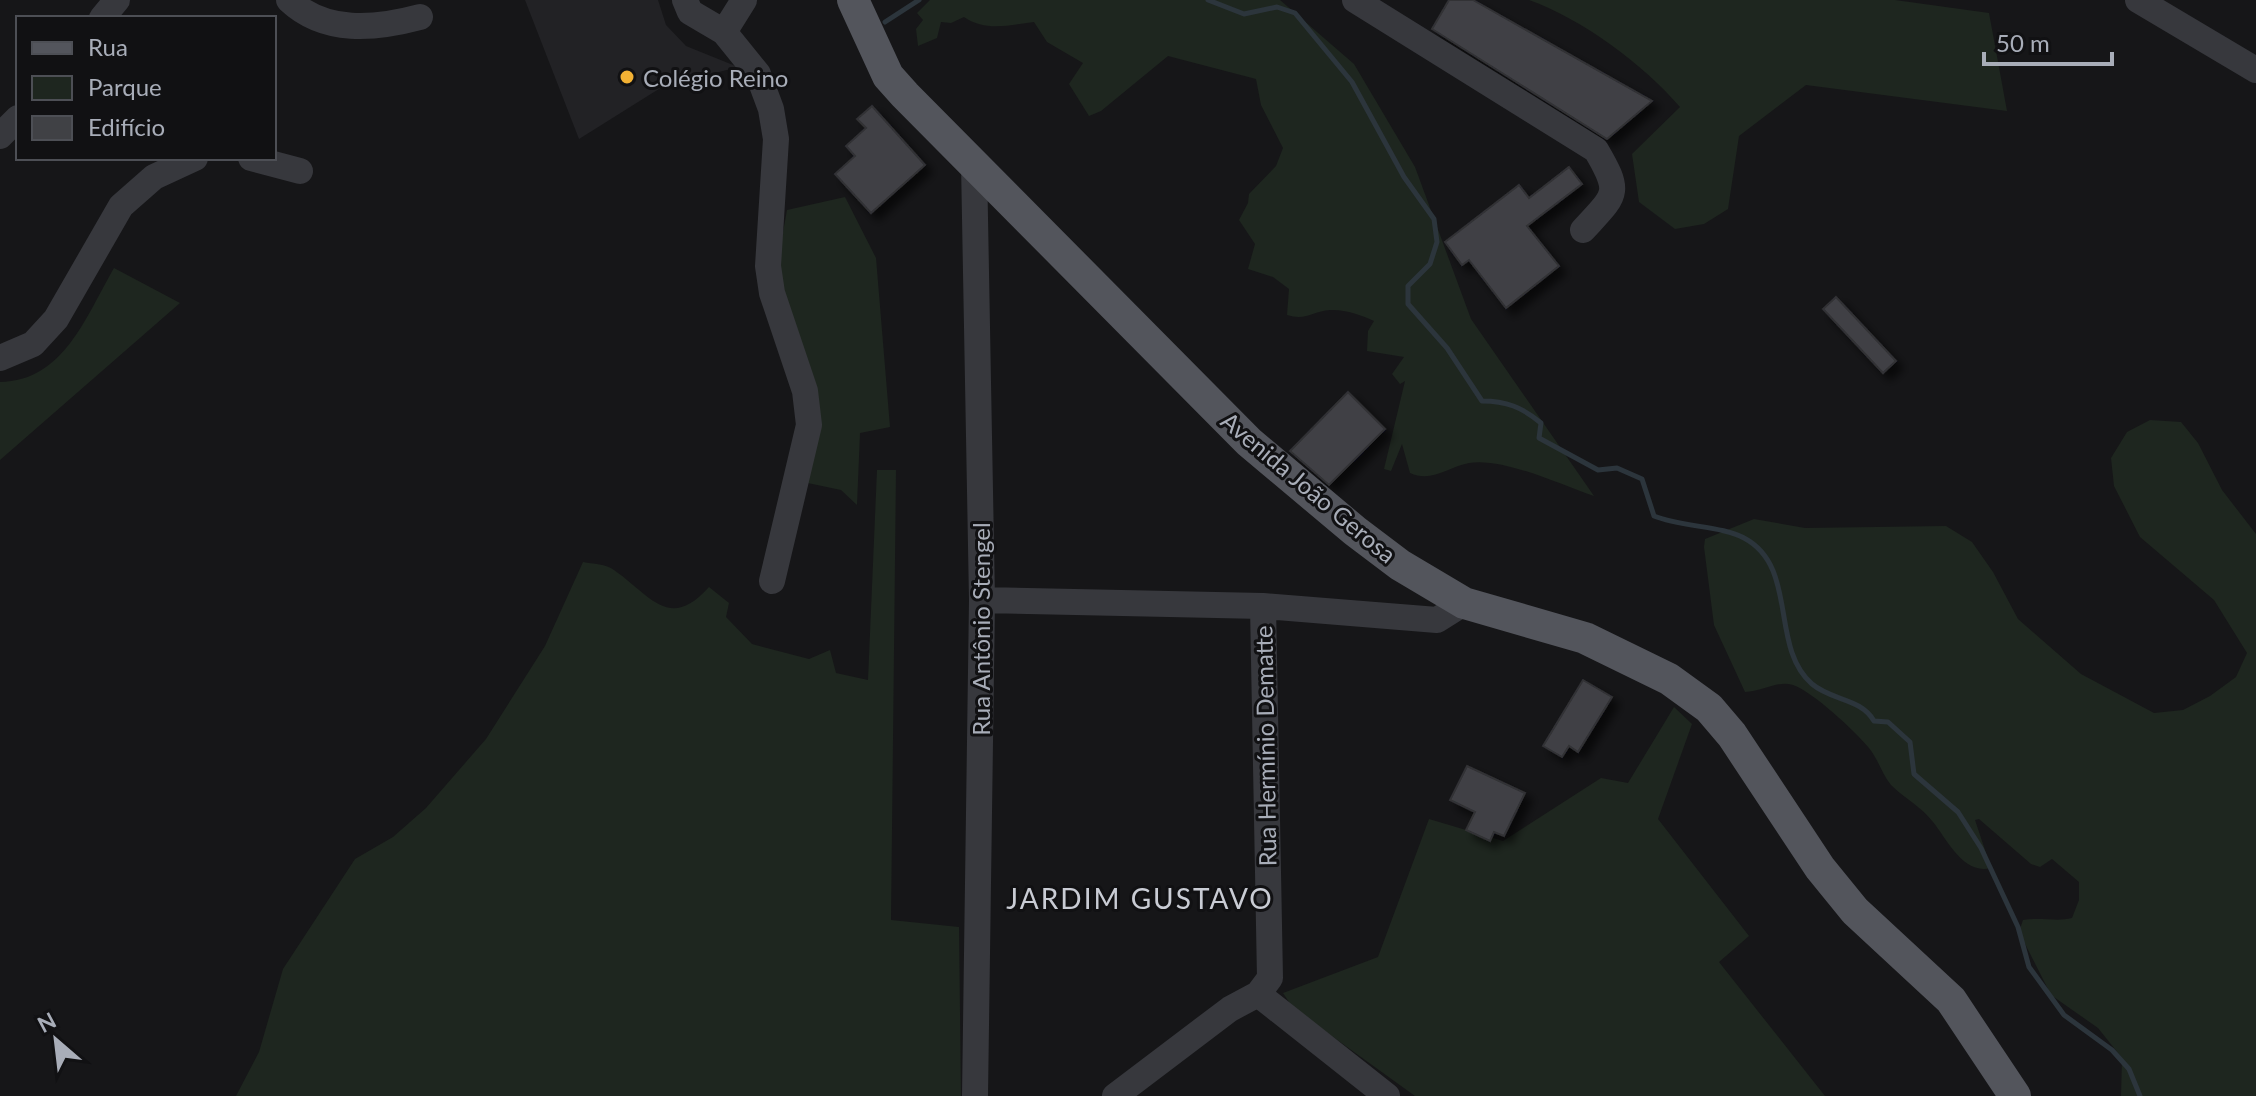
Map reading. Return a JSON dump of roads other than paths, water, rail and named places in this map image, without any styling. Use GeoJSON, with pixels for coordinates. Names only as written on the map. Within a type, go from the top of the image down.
{"type":"FeatureCollection","features":[{"type":"Feature","properties":{"kind":"main road","name":"Avenida João Gerosa"},"geometry":{"type":"LineString","coordinates":[[853,0],[888,76],[1249,442],[1367,539],[1464,603],[1585,638],[1669,679],[1709,708],[1732,735],[1820,868],[1855,911],[1951,1000],[2015,1096]]}},
{"type":"Feature","properties":{"kind":"street"},"geometry":{"type":"LineString","coordinates":[[104,16],[117,0]]}},
{"type":"Feature","properties":{"kind":"street"},"geometry":{"type":"LineString","coordinates":[[289,0],[303,13],[343,25],[388,25],[420,17]]}},
{"type":"Feature","properties":{"kind":"street"},"geometry":{"type":"LineString","coordinates":[[685,0],[690,12],[724,32],[758,74],[771,109],[777,162],[768,266],[772,293],[805,391],[809,425],[772,581]]}},
{"type":"Feature","properties":{"kind":"street"},"geometry":{"type":"LineString","coordinates":[[724,32],[744,0]]}},
{"type":"Feature","properties":{"kind":"street"},"geometry":{"type":"LineString","coordinates":[[1355,0],[1596,150],[1613,179],[1611,199],[1583,230]]}},
{"type":"Feature","properties":{"kind":"street"},"geometry":{"type":"LineString","coordinates":[[2138,0],[2256,70]]}},
{"type":"Feature","properties":{"kind":"street"},"geometry":{"type":"LineString","coordinates":[[0,136],[16,120]]}},
{"type":"Feature","properties":{"kind":"street"},"geometry":{"type":"LineString","coordinates":[[0,358],[33,344],[56,319],[121,206],[154,177],[191,160]]}},
{"type":"Feature","properties":{"kind":"street"},"geometry":{"type":"LineString","coordinates":[[259,160],[300,171]]}},
{"type":"Feature","properties":{"kind":"street","name":"Rua Antônio Stengel"},"geometry":{"type":"LineString","coordinates":[[974,163],[982,600],[975,1096]]}},
{"type":"Feature","properties":{"kind":"street"},"geometry":{"type":"LineString","coordinates":[[982,600],[1263,606],[1437,620],[1464,603]]}},
{"type":"Feature","properties":{"kind":"street","name":"Rua Hermínio Dematte"},"geometry":{"type":"LineString","coordinates":[[1258,994],[1270,978],[1263,606]]}},
{"type":"Feature","properties":{"kind":"street"},"geometry":{"type":"LineString","coordinates":[[1115,1096],[1230,1009],[1258,994],[1387,1096]]}},
{"type":"Feature","properties":{"kind":"waterway"},"geometry":{"type":"LineString","coordinates":[[885,22],[919,0]]}},
{"type":"Feature","properties":{"kind":"waterway"},"geometry":{"type":"LineString","coordinates":[[1208,0],[1244,14],[1277,7],[1295,13],[1352,82],[1404,177],[1434,219],[1437,242],[1430,264],[1408,286],[1408,304],[1447,348],[1482,401],[1499,402],[1527,413],[1541,423],[1539,438],[1598,470],[1617,468],[1642,479],[1654,516],[1735,534],[1761,551],[1772,568],[1791,650],[1799,668],[1820,690],[1862,708],[1874,721],[1888,722],[1910,742],[1914,774],[1958,812],[1981,848],[2018,927],[2029,967],[2064,1015],[2112,1050],[2129,1069],[2140,1096]]}},
{"type":"Feature","properties":{"kind":"place","name":"Colégio Reino"},"geometry":{"type":"Point","coordinates":[627,77]}},
{"type":"Feature","properties":{"kind":"district","name":"JARDIM GUSTAVO"},"geometry":{"type":"Point","coordinates":[1140,898]}}]}
